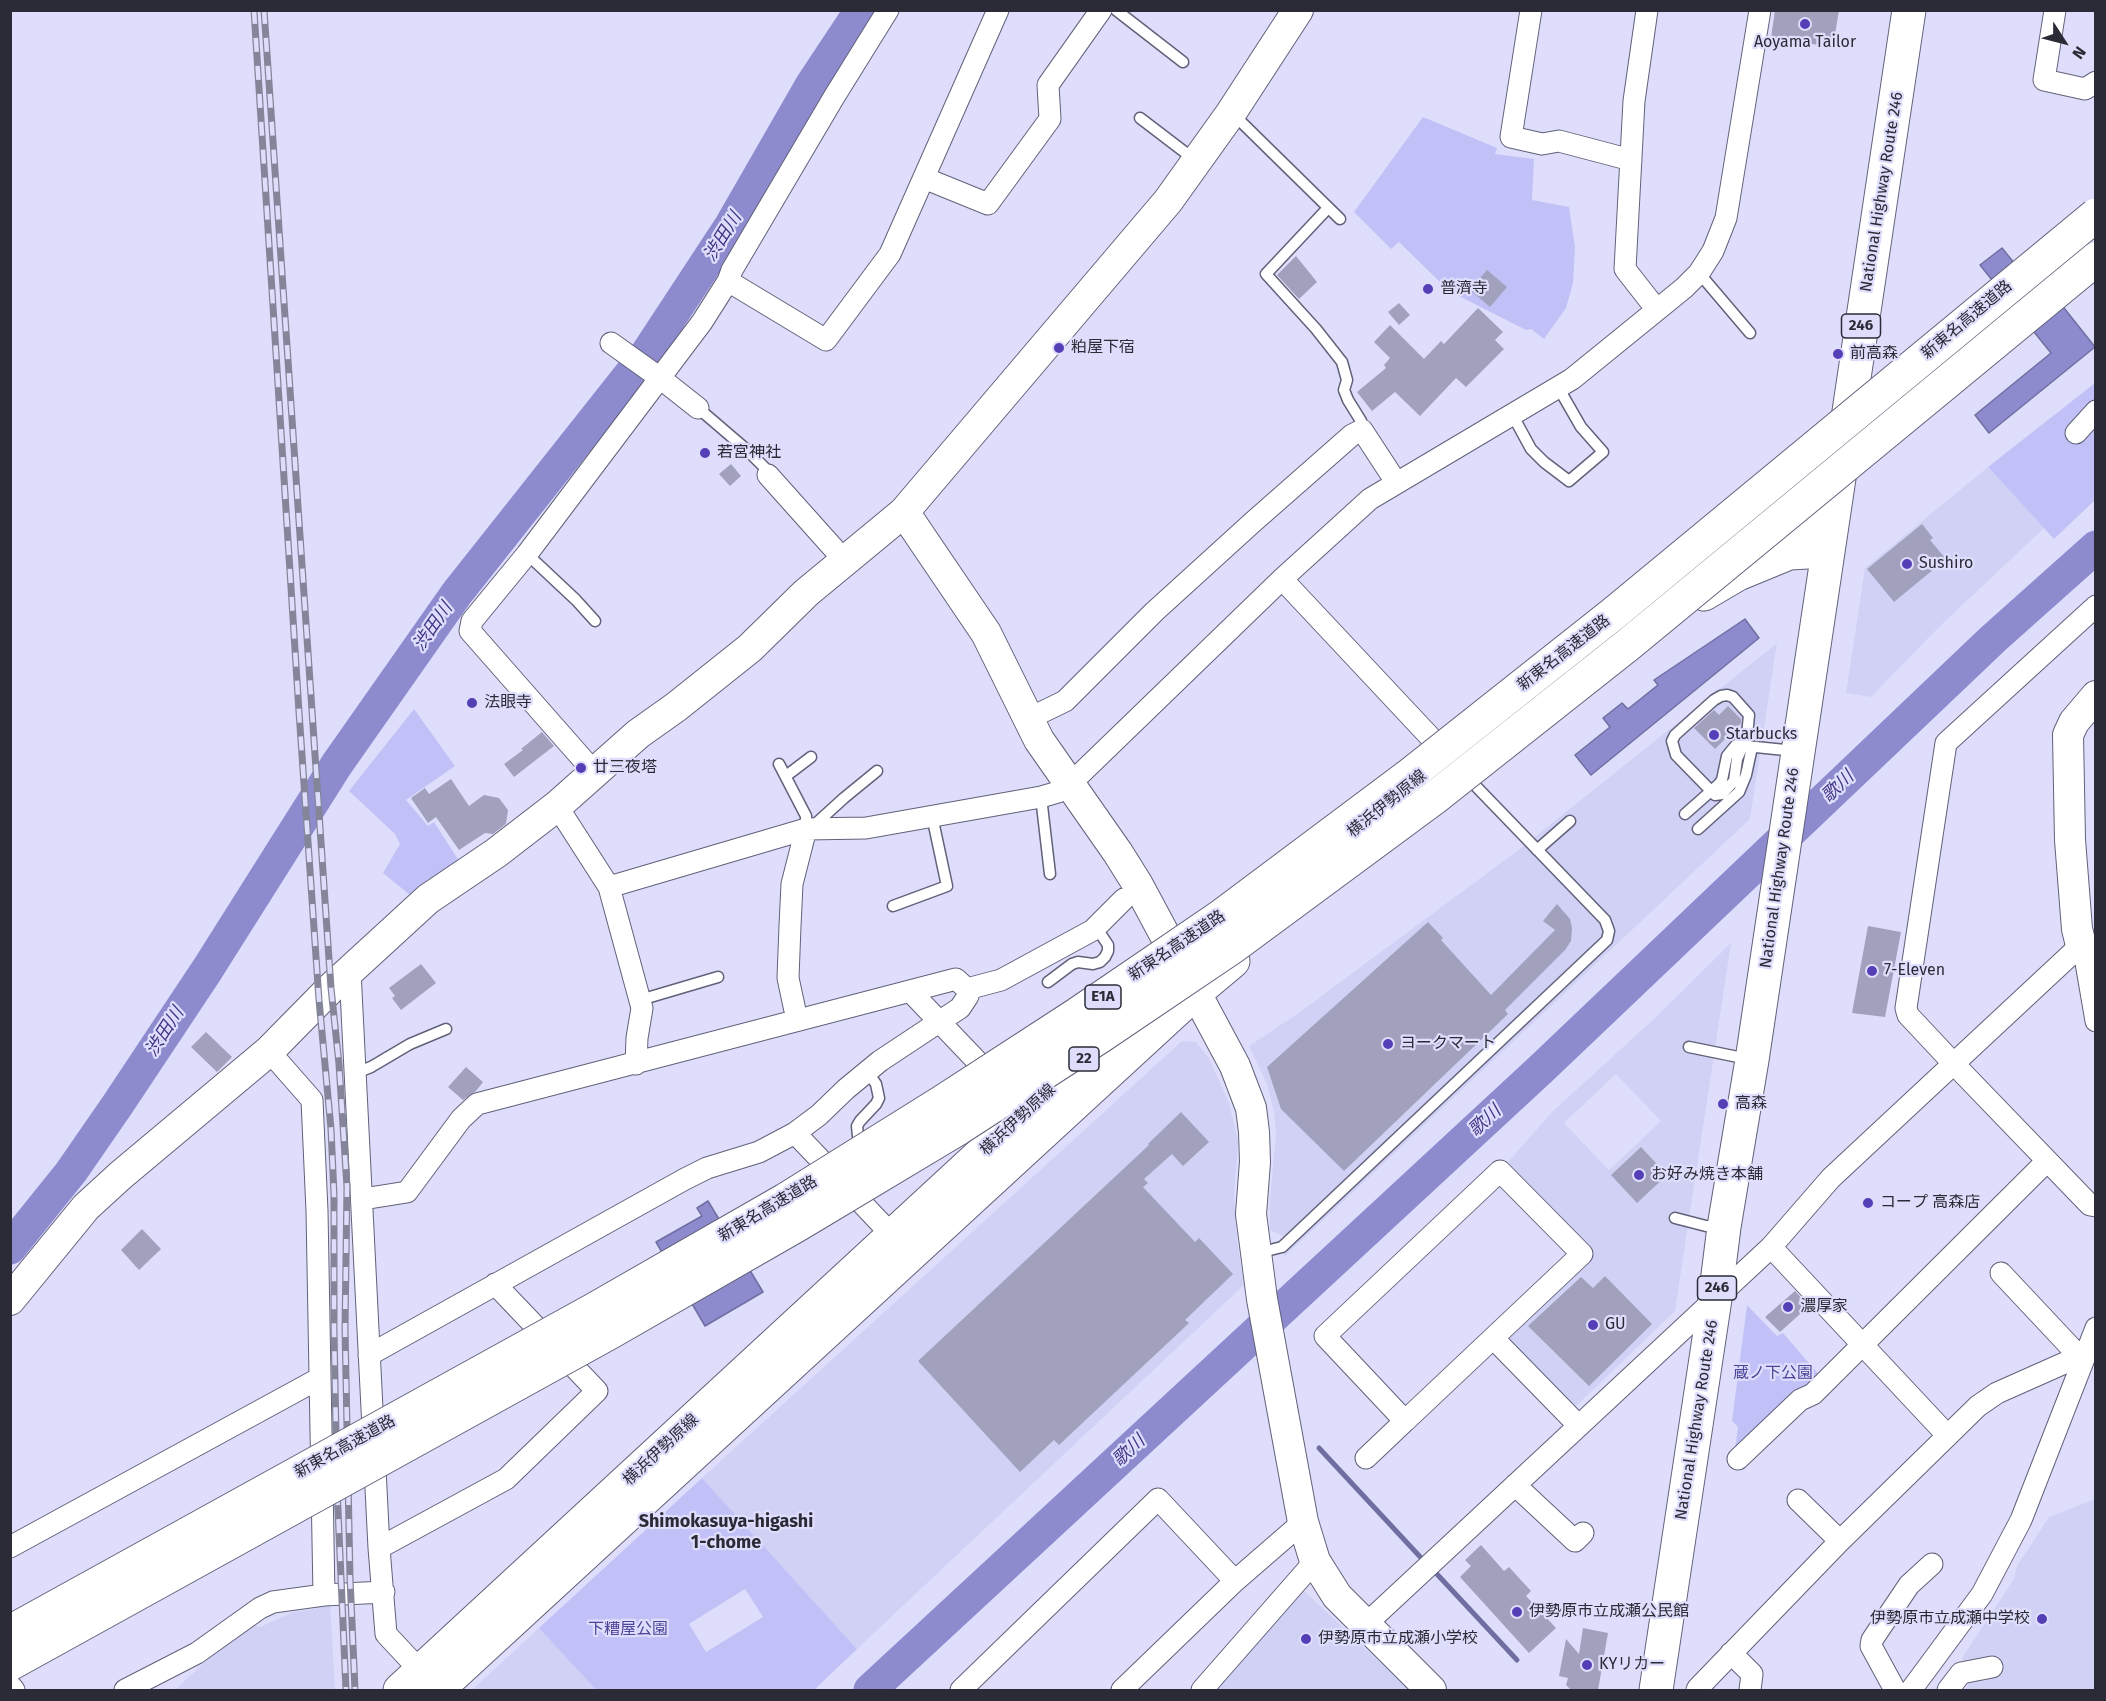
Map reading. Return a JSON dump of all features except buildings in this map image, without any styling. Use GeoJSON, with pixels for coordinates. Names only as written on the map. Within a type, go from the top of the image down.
{"type":"FeatureCollection","features":[{"type":"Feature","properties":{"kind":"main road","name":"National Highway Route 246"},"geometry":{"type":"LineString","coordinates":[[1657,1684],[1909,10]]}},
{"type":"Feature","properties":{"kind":"main road","name":"新東名高速道路"},"geometry":{"type":"LineString","coordinates":[[10,1632],[575,1320],[785,1200],[942,1102],[1134,976],[1220,917],[1411,774],[1612,615],[2096,215]]}},
{"type":"Feature","properties":{"kind":"main road","name":"新東名高速道路"},"geometry":{"type":"LineString","coordinates":[[10,1664],[609,1333],[799,1224],[958,1128],[1111,1029],[1234,945],[1433,800],[1629,644],[2096,259]]}},
{"type":"Feature","properties":{"kind":"main road","name":"横浜伊勢原線"},"geometry":{"type":"LineString","coordinates":[[424,1686],[893,1236],[1026,1113],[1455,764],[1621,617],[1729,550],[1770,530],[1794,521],[1831,519]]}},
{"type":"Feature","properties":{"kind":"main road","name":"横浜伊勢原線"},"geometry":{"type":"LineString","coordinates":[[1455,764],[1636,635],[1738,574],[1789,553],[1827,551]]}},
{"type":"Feature","properties":{"kind":"main road","name":"横浜伊勢原線"},"geometry":{"type":"LineString","coordinates":[[424,1686],[1189,980]]}},
{"type":"Feature","properties":{"kind":"street"},"geometry":{"type":"LineString","coordinates":[[594,772],[470,632],[472,621],[527,554],[658,376],[702,322],[888,10]]}},
{"type":"Feature","properties":{"kind":"street"},"geometry":{"type":"LineString","coordinates":[[728,281],[826,340],[890,254],[998,10]]}},
{"type":"Feature","properties":{"kind":"street"},"geometry":{"type":"LineString","coordinates":[[924,178],[988,204],[1050,119],[1048,85],[1101,10]]}},
{"type":"Feature","properties":{"kind":"street"},"geometry":{"type":"LineString","coordinates":[[10,1300],[86,1207],[269,1051],[350,971],[428,899],[496,853],[557,806],[638,734],[750,648],[806,593],[904,512],[1168,201],[1198,162],[1298,10]]}},
{"type":"Feature","properties":{"kind":"street"},"geometry":{"type":"LineString","coordinates":[[1531,10],[1511,137],[1542,144],[1558,141],[1630,160]]}},
{"type":"Feature","properties":{"kind":"street"},"geometry":{"type":"LineString","coordinates":[[1647,10],[1634,101],[1625,269],[1658,310]]}},
{"type":"Feature","properties":{"kind":"street"},"geometry":{"type":"LineString","coordinates":[[609,887],[808,829],[866,828],[1041,797],[1058,792],[1070,784],[1282,579],[1370,499],[1572,379],[1658,310],[1699,273],[1713,251],[1726,218],[1760,10]]}},
{"type":"Feature","properties":{"kind":"street"},"geometry":{"type":"LineString","coordinates":[[2055,10],[2044,80],[2085,89],[2096,82]]}},
{"type":"Feature","properties":{"kind":"street"},"geometry":{"type":"LineString","coordinates":[[611,343],[698,408]]}},
{"type":"Feature","properties":{"kind":"street"},"geometry":{"type":"LineString","coordinates":[[2076,433],[2096,411]]}},
{"type":"Feature","properties":{"kind":"street"},"geometry":{"type":"LineString","coordinates":[[1028,719],[1065,701],[1146,620],[1352,435],[1362,430],[1396,482]]}},
{"type":"Feature","properties":{"kind":"street"},"geometry":{"type":"LineString","coordinates":[[768,475],[844,560]]}},
{"type":"Feature","properties":{"kind":"street"},"geometry":{"type":"LineString","coordinates":[[904,512],[976,617],[1048,754],[1118,853],[1235,1066],[1251,1108],[1255,1162],[1251,1214],[1262,1299],[1303,1522],[1315,1561],[1337,1596],[1431,1690]]}},
{"type":"Feature","properties":{"kind":"street"},"geometry":{"type":"LineString","coordinates":[[1282,579],[1455,764]]}},
{"type":"Feature","properties":{"kind":"street"},"geometry":{"type":"LineString","coordinates":[[2096,606],[1946,743],[1906,1008],[1908,1015],[2047,1161],[2090,1205],[2096,1206]]}},
{"type":"Feature","properties":{"kind":"street"},"geometry":{"type":"LineString","coordinates":[[2096,696],[2074,722],[2068,735],[2070,840],[2096,1021]]}},
{"type":"Feature","properties":{"kind":"street"},"geometry":{"type":"LineString","coordinates":[[557,806],[609,887],[642,1008],[636,1064]]}},
{"type":"Feature","properties":{"kind":"street"},"geometry":{"type":"LineString","coordinates":[[797,1020],[788,978],[792,884],[808,829]]}},
{"type":"Feature","properties":{"kind":"street"},"geometry":{"type":"LineString","coordinates":[[967,989],[1001,980],[1076,941],[1096,927],[1124,899]]}},
{"type":"Feature","properties":{"kind":"street"},"geometry":{"type":"LineString","coordinates":[[1365,1625],[1771,1247],[1832,1178],[2085,942]]}},
{"type":"Feature","properties":{"kind":"street"},"geometry":{"type":"LineString","coordinates":[[350,971],[369,1355],[386,1634],[424,1686]]}},
{"type":"Feature","properties":{"kind":"street"},"geometry":{"type":"LineString","coordinates":[[363,1199],[407,1192],[461,1119],[477,1104],[956,979],[967,989],[968,996],[965,1003],[867,1071],[824,1111],[795,1133],[759,1152],[698,1172],[369,1355]]}},
{"type":"Feature","properties":{"kind":"street"},"geometry":{"type":"LineString","coordinates":[[911,992],[1026,1113]]}},
{"type":"Feature","properties":{"kind":"street"},"geometry":{"type":"LineString","coordinates":[[269,1051],[312,1101],[317,1211],[324,1594]]}},
{"type":"Feature","properties":{"kind":"street"},"geometry":{"type":"LineString","coordinates":[[795,1133],[893,1236]]}},
{"type":"Feature","properties":{"kind":"street"},"geometry":{"type":"LineString","coordinates":[[1738,1459],[1800,1400],[1813,1394],[2047,1161]]}},
{"type":"Feature","properties":{"kind":"street"},"geometry":{"type":"LineString","coordinates":[[1366,1458],[1582,1254],[1500,1171],[1325,1336],[1405,1421]]}},
{"type":"Feature","properties":{"kind":"street"},"geometry":{"type":"LineString","coordinates":[[1771,1247],[1947,1435]]}},
{"type":"Feature","properties":{"kind":"street"},"geometry":{"type":"LineString","coordinates":[[2001,1273],[2087,1352]]}},
{"type":"Feature","properties":{"kind":"street"},"geometry":{"type":"LineString","coordinates":[[380,1548],[506,1479],[597,1391],[495,1284]]}},
{"type":"Feature","properties":{"kind":"street"},"geometry":{"type":"LineString","coordinates":[[1911,1690],[1982,1593],[2021,1520],[2096,1328]]}},
{"type":"Feature","properties":{"kind":"street"},"geometry":{"type":"LineString","coordinates":[[1493,1338],[1578,1425]]}},
{"type":"Feature","properties":{"kind":"street"},"geometry":{"type":"LineString","coordinates":[[1697,1690],[1840,1541],[1978,1406],[1997,1393],[2087,1352]]}},
{"type":"Feature","properties":{"kind":"street"},"geometry":{"type":"LineString","coordinates":[[10,1547],[320,1378]]}},
{"type":"Feature","properties":{"kind":"street"},"geometry":{"type":"LineString","coordinates":[[1515,1485],[1574,1542]]}},
{"type":"Feature","properties":{"kind":"street"},"geometry":{"type":"LineString","coordinates":[[961,1690],[1158,1499],[1235,1581]]}},
{"type":"Feature","properties":{"kind":"street"},"geometry":{"type":"LineString","coordinates":[[1798,1500],[1840,1541]]}},
{"type":"Feature","properties":{"kind":"street"},"geometry":{"type":"LineString","coordinates":[[1122,1690],[1235,1581],[1303,1522]]}},
{"type":"Feature","properties":{"kind":"street"},"geometry":{"type":"LineString","coordinates":[[1202,1690],[1315,1561]]}},
{"type":"Feature","properties":{"kind":"street"},"geometry":{"type":"LineString","coordinates":[[1895,1690],[1867,1637],[1909,1585],[1932,1564]]}},
{"type":"Feature","properties":{"kind":"street"},"geometry":{"type":"LineString","coordinates":[[125,1690],[197,1653],[260,1608],[289,1599],[324,1594],[384,1592]]}},
{"type":"Feature","properties":{"kind":"street"},"geometry":{"type":"LineString","coordinates":[[1731,1653],[1752,1674],[1750,1690]]}},
{"type":"Feature","properties":{"kind":"street"},"geometry":{"type":"LineString","coordinates":[[1948,1690],[1961,1673],[1992,1667]]}},
{"type":"Feature","properties":{"kind":"street"},"geometry":{"type":"LineString","coordinates":[[10,1685],[14,1690]]}},
{"type":"Feature","properties":{"kind":"lane"},"geometry":{"type":"LineString","coordinates":[[1116,10],[1183,62]]}},
{"type":"Feature","properties":{"kind":"lane"},"geometry":{"type":"LineString","coordinates":[[1231,113],[1340,219]]}},
{"type":"Feature","properties":{"kind":"lane"},"geometry":{"type":"LineString","coordinates":[[1140,118],[1198,162]]}},
{"type":"Feature","properties":{"kind":"lane"},"geometry":{"type":"LineString","coordinates":[[1328,208],[1266,274],[1342,362],[1347,380],[1344,390],[1361,421],[1362,430]]}},
{"type":"Feature","properties":{"kind":"lane"},"geometry":{"type":"LineString","coordinates":[[1699,273],[1750,333]]}},
{"type":"Feature","properties":{"kind":"lane"},"geometry":{"type":"LineString","coordinates":[[1741,322],[1750,314]]}},
{"type":"Feature","properties":{"kind":"lane"},"geometry":{"type":"LineString","coordinates":[[1512,414],[1531,449],[1569,481],[1603,452],[1581,427],[1558,387]]}},
{"type":"Feature","properties":{"kind":"lane"},"geometry":{"type":"LineString","coordinates":[[698,408],[747,450],[764,467],[768,475]]}},
{"type":"Feature","properties":{"kind":"lane"},"geometry":{"type":"LineString","coordinates":[[527,554],[595,621]]}},
{"type":"Feature","properties":{"kind":"lane"},"geometry":{"type":"LineString","coordinates":[[1698,829],[1739,792],[1746,776],[1749,715],[1733,697],[1727,695],[1714,700],[1675,735],[1672,741],[1676,755],[1710,792]]}},
{"type":"Feature","properties":{"kind":"lane"},"geometry":{"type":"LineString","coordinates":[[1685,814],[1722,780],[1729,751],[1736,745],[1798,751]]}},
{"type":"Feature","properties":{"kind":"lane"},"geometry":{"type":"LineString","coordinates":[[786,776],[811,757]]}},
{"type":"Feature","properties":{"kind":"lane"},"geometry":{"type":"LineString","coordinates":[[779,764],[806,816],[808,829]]}},
{"type":"Feature","properties":{"kind":"lane"},"geometry":{"type":"LineString","coordinates":[[1255,1254],[1282,1247],[1607,940],[1609,931],[1605,920],[1455,764]]}},
{"type":"Feature","properties":{"kind":"lane"},"geometry":{"type":"LineString","coordinates":[[808,829],[877,771]]}},
{"type":"Feature","properties":{"kind":"lane"},"geometry":{"type":"LineString","coordinates":[[1041,797],[1050,874]]}},
{"type":"Feature","properties":{"kind":"lane"},"geometry":{"type":"LineString","coordinates":[[893,906],[947,886],[932,816]]}},
{"type":"Feature","properties":{"kind":"lane"},"geometry":{"type":"LineString","coordinates":[[1537,850],[1570,821]]}},
{"type":"Feature","properties":{"kind":"lane"},"geometry":{"type":"LineString","coordinates":[[1048,982],[1072,964],[1078,962],[1093,964],[1105,957],[1108,945],[1096,927]]}},
{"type":"Feature","properties":{"kind":"lane"},"geometry":{"type":"LineString","coordinates":[[640,1000],[718,977]]}},
{"type":"Feature","properties":{"kind":"lane"},"geometry":{"type":"LineString","coordinates":[[356,1073],[371,1067],[410,1044],[446,1029]]}},
{"type":"Feature","properties":{"kind":"lane"},"geometry":{"type":"LineString","coordinates":[[1689,1047],[1752,1060]]}},
{"type":"Feature","properties":{"kind":"lane"},"geometry":{"type":"LineString","coordinates":[[858,1136],[860,1121],[879,1098],[876,1084],[867,1071]]}},
{"type":"Feature","properties":{"kind":"lane"},"geometry":{"type":"LineString","coordinates":[[1675,1218],[1706,1226],[1724,1227]]}},
{"type":"Feature","properties":{"kind":"shaded area"},"geometry":{"type":"Polygon","coordinates":[[[2002,248],[2032,285],[2041,279],[2095,347],[1989,433],[1975,415],[2051,353],[1980,265],[2002,248]]]}},
{"type":"Feature","properties":{"kind":"shaded area"},"geometry":{"type":"Polygon","coordinates":[[[1988,467],[2044,528],[1938,628],[1871,697],[1846,693],[1865,568],[1988,467]]]}},
{"type":"Feature","properties":{"kind":"shaded area"},"geometry":{"type":"Polygon","coordinates":[[[1745,619],[1759,638],[1591,775],[1575,755],[1610,727],[1603,718],[1622,703],[1628,709],[1658,685],[1654,680],[1745,619]]]}},
{"type":"Feature","properties":{"kind":"shaded area"},"geometry":{"type":"Polygon","coordinates":[[[1777,643],[1750,819],[1284,1257],[1283,1236],[1270,1230],[1270,1199],[1276,1135],[1274,1112],[1267,1084],[1249,1046],[1300,1012],[1521,848],[1777,643]]]}},
{"type":"Feature","properties":{"kind":"shaded area"},"geometry":{"type":"Polygon","coordinates":[[[1731,943],[1675,1311],[1577,1405],[1568,1405],[1509,1343],[1509,1335],[1593,1255],[1508,1162],[1552,1112],[1655,1018],[1731,943]],[[1616,1074],[1564,1123],[1609,1170],[1661,1121],[1616,1074]]]}},
{"type":"Feature","properties":{"kind":"shaded area"},"geometry":{"type":"Polygon","coordinates":[[[1182,1041],[1196,1042],[1209,1058],[1229,1103],[1238,1141],[1234,1197],[1237,1241],[1244,1285],[857,1649],[702,1478],[1182,1041]]]}},
{"type":"Feature","properties":{"kind":"shaded area"},"geometry":{"type":"Polygon","coordinates":[[[708,1201],[763,1292],[705,1326],[656,1242],[702,1216],[697,1208],[708,1201]]]}},
{"type":"Feature","properties":{"kind":"shaded area","name":"伊勢原市立成瀬中学校"},"geometry":{"type":"Polygon","coordinates":[[[2095,1499],[2095,1690],[1966,1690],[1972,1675],[1962,1658],[2014,1579],[2017,1566],[2049,1517],[2095,1499]]]}},
{"type":"Feature","properties":{"kind":"shaded area","name":"伊勢原市立成瀬小学校"},"geometry":{"type":"Polygon","coordinates":[[[1300,1587],[1409,1690],[1213,1690],[1300,1587]]]}},
{"type":"Feature","properties":{"kind":"shaded area"},"geometry":{"type":"Polygon","coordinates":[[[330,1603],[335,1690],[175,1690],[238,1631],[254,1625],[260,1627],[293,1612],[315,1609],[318,1604],[330,1603]]]}},
{"type":"Feature","properties":{"kind":"shaded area"},"geometry":{"type":"Polygon","coordinates":[[[539,1628],[596,1690],[472,1690],[539,1628]]]}},
{"type":"Feature","properties":{"kind":"green space"},"geometry":{"type":"Polygon","coordinates":[[[1423,117],[1497,148],[1495,154],[1534,159],[1532,200],[1569,207],[1575,247],[1573,283],[1566,308],[1544,339],[1531,329],[1526,330],[1455,294],[1399,242],[1391,249],[1354,212],[1423,117]]]}},
{"type":"Feature","properties":{"kind":"green space"},"geometry":{"type":"Polygon","coordinates":[[[2095,383],[2095,500],[2054,539],[1988,467],[2095,383]]]}},
{"type":"Feature","properties":{"kind":"green space"},"geometry":{"type":"Polygon","coordinates":[[[414,709],[455,766],[406,800],[428,826],[434,822],[461,864],[410,895],[383,873],[400,844],[395,834],[349,791],[414,709]]]}},
{"type":"Feature","properties":{"kind":"green space","name":"蔵ノ下公園"},"geometry":{"type":"Polygon","coordinates":[[[1747,1305],[1777,1336],[1783,1333],[1821,1377],[1734,1457],[1738,1427],[1732,1421],[1747,1305]]]}},
{"type":"Feature","properties":{"kind":"green space","name":"下糟屋公園"},"geometry":{"type":"Polygon","coordinates":[[[702,1478],[857,1649],[814,1690],[596,1690],[539,1628],[702,1478]],[[745,1589],[689,1624],[706,1652],[763,1617],[745,1589]]]}},
{"type":"Feature","properties":{"kind":"waterway","name":"渋田川"},"geometry":{"type":"LineString","coordinates":[[10,1248],[71,1172],[118,1104],[207,970],[337,764],[457,593],[647,353],[731,225],[812,84],[861,10]]}},
{"type":"Feature","properties":{"kind":"waterway","name":"歌川"},"geometry":{"type":"LineString","coordinates":[[870,1690],[1541,1069],[1993,639],[2096,547]]}},
{"type":"Feature","properties":{"kind":"waterway"},"geometry":{"type":"LineString","coordinates":[[1319,1448],[1424,1561]]}},
{"type":"Feature","properties":{"kind":"waterway"},"geometry":{"type":"LineString","coordinates":[[1435,1572],[1517,1660]]}},
{"type":"Feature","properties":{"kind":"railway"},"geometry":{"type":"LineString","coordinates":[[254,10],[299,712],[319,1000],[331,1129],[334,1195],[337,1488],[346,1690]]}},
{"type":"Feature","properties":{"kind":"railway"},"geometry":{"type":"LineString","coordinates":[[264,10],[331,988],[339,1064],[347,1187],[345,1328],[350,1578],[355,1690]]}},
{"type":"Feature","properties":{"kind":"place","name":"Aoyama Tailor"},"geometry":{"type":"Point","coordinates":[1805,24]}},
{"type":"Feature","properties":{"kind":"place","name":"普濟寺"},"geometry":{"type":"Point","coordinates":[1428,289]}},
{"type":"Feature","properties":{"kind":"place","name":"粕屋下宿"},"geometry":{"type":"Point","coordinates":[1059,348]}},
{"type":"Feature","properties":{"kind":"place","name":"前高森"},"geometry":{"type":"Point","coordinates":[1838,354]}},
{"type":"Feature","properties":{"kind":"place","name":"若宮神社"},"geometry":{"type":"Point","coordinates":[705,453]}},
{"type":"Feature","properties":{"kind":"place","name":"Sushiro"},"geometry":{"type":"Point","coordinates":[1907,564]}},
{"type":"Feature","properties":{"kind":"place","name":"法眼寺"},"geometry":{"type":"Point","coordinates":[472,703]}},
{"type":"Feature","properties":{"kind":"place","name":"Starbucks"},"geometry":{"type":"Point","coordinates":[1714,735]}},
{"type":"Feature","properties":{"kind":"place","name":"廿三夜塔"},"geometry":{"type":"Point","coordinates":[581,768]}},
{"type":"Feature","properties":{"kind":"place","name":"7-Eleven"},"geometry":{"type":"Point","coordinates":[1872,971]}},
{"type":"Feature","properties":{"kind":"place","name":"ヨークマート"},"geometry":{"type":"Point","coordinates":[1388,1044]}},
{"type":"Feature","properties":{"kind":"place","name":"高森"},"geometry":{"type":"Point","coordinates":[1723,1104]}},
{"type":"Feature","properties":{"kind":"place","name":"お好み焼き本舗"},"geometry":{"type":"Point","coordinates":[1639,1175]}},
{"type":"Feature","properties":{"kind":"place","name":"コープ 高森店"},"geometry":{"type":"Point","coordinates":[1868,1203]}},
{"type":"Feature","properties":{"kind":"place","name":"濃厚家"},"geometry":{"type":"Point","coordinates":[1788,1307]}},
{"type":"Feature","properties":{"kind":"place","name":"GU"},"geometry":{"type":"Point","coordinates":[1593,1325]}},
{"type":"Feature","properties":{"kind":"place","name":"伊勢原市立成瀬公民館"},"geometry":{"type":"Point","coordinates":[1517,1612]}},
{"type":"Feature","properties":{"kind":"place","name":"伊勢原市立成瀬中学校"},"geometry":{"type":"Point","coordinates":[2042,1619]}},
{"type":"Feature","properties":{"kind":"place","name":"伊勢原市立成瀬小学校"},"geometry":{"type":"Point","coordinates":[1306,1639]}},
{"type":"Feature","properties":{"kind":"place","name":"KYリカー"},"geometry":{"type":"Point","coordinates":[1587,1665]}},
{"type":"Feature","properties":{"kind":"district","name":"Shimokasuya-higashi 1-chome"},"geometry":{"type":"Point","coordinates":[726,1532]}}]}
